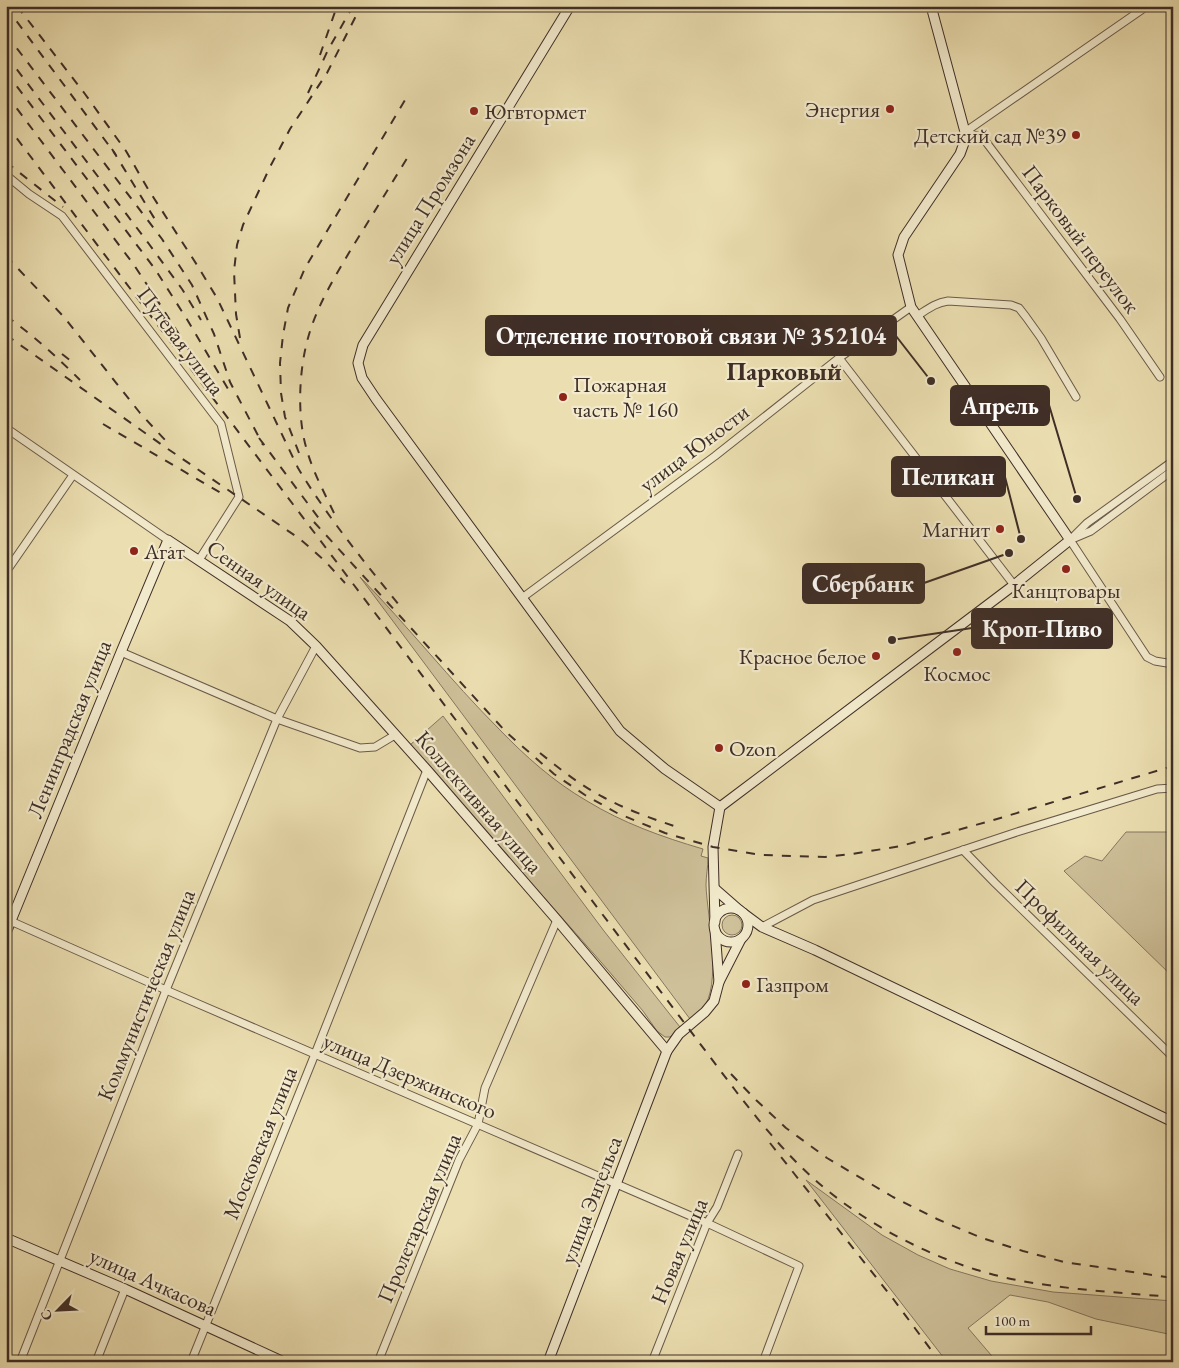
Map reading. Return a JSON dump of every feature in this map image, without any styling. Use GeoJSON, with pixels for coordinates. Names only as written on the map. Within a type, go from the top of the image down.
{"type":"FeatureCollection","features":[{"type":"Feature","properties":{"kind":"main road","name":"улица Промзона"},"geometry":{"type":"LineString","coordinates":[[522,598],[376,400],[362,378],[358,363],[363,345],[570,6]]}},
{"type":"Feature","properties":{"kind":"main road"},"geometry":{"type":"LineString","coordinates":[[719,982],[715,925],[714,847],[720,808],[1014,585],[1070,540],[911,307],[898,255],[904,236],[960,154],[965,132],[932,6]]}},
{"type":"Feature","properties":{"kind":"main road","name":"Сенная улица"},"geometry":{"type":"LineString","coordinates":[[168,540],[290,621],[316,646],[395,735]]}},
{"type":"Feature","properties":{"kind":"main road","name":"Ленинградская улица"},"geometry":{"type":"LineString","coordinates":[[6,933],[9,920],[168,540]]}},
{"type":"Feature","properties":{"kind":"main road"},"geometry":{"type":"LineString","coordinates":[[522,598],[620,731],[665,769],[720,808]]}},
{"type":"Feature","properties":{"kind":"main road","name":"Коллективная улица"},"geometry":{"type":"LineString","coordinates":[[395,735],[557,920],[667,1051]]}},
{"type":"Feature","properties":{"kind":"main road"},"geometry":{"type":"LineString","coordinates":[[715,889],[762,927],[833,959],[1173,1122]]}},
{"type":"Feature","properties":{"kind":"main road"},"geometry":{"type":"LineString","coordinates":[[744,936],[748,922],[742,912],[732,909],[724,910],[718,915],[715,925],[718,935],[724,940],[734,942],[762,927]]}},
{"type":"Feature","properties":{"kind":"main road","name":"улица Энгельса"},"geometry":{"type":"LineString","coordinates":[[548,1362],[667,1051],[679,1034],[706,1012],[714,1000],[719,982],[744,936]]}},
{"type":"Feature","properties":{"kind":"main road","name":"улица Ачкасова"},"geometry":{"type":"LineString","coordinates":[[6,1238],[125,1289],[284,1362]]}},
{"type":"Feature","properties":{"kind":"street"},"geometry":{"type":"LineString","coordinates":[[965,132],[1147,6]]}},
{"type":"Feature","properties":{"kind":"street","name":"Парковый переулок"},"geometry":{"type":"LineString","coordinates":[[965,132],[983,138],[1120,319],[1160,377]]}},
{"type":"Feature","properties":{"kind":"street","name":"Путевая улица"},"geometry":{"type":"LineString","coordinates":[[6,175],[29,194],[62,216],[221,424],[239,497],[199,560]]}},
{"type":"Feature","properties":{"kind":"street"},"geometry":{"type":"LineString","coordinates":[[917,316],[939,302],[1011,304],[1018,308],[1041,338],[1076,397]]}},
{"type":"Feature","properties":{"kind":"street","name":"улица Юности"},"geometry":{"type":"LineString","coordinates":[[522,598],[715,456],[839,358],[911,307]]}},
{"type":"Feature","properties":{"kind":"street"},"geometry":{"type":"LineString","coordinates":[[839,358],[1014,585]]}},
{"type":"Feature","properties":{"kind":"street","name":"Сенная улица"},"geometry":{"type":"LineString","coordinates":[[6,428],[168,540]]}},
{"type":"Feature","properties":{"kind":"street"},"geometry":{"type":"LineString","coordinates":[[1070,540],[1086,523],[1173,460]]}},
{"type":"Feature","properties":{"kind":"street"},"geometry":{"type":"LineString","coordinates":[[1070,540],[1091,531],[1173,470]]}},
{"type":"Feature","properties":{"kind":"street"},"geometry":{"type":"LineString","coordinates":[[6,572],[73,474]]}},
{"type":"Feature","properties":{"kind":"street"},"geometry":{"type":"LineString","coordinates":[[1070,540],[1147,657],[1155,661],[1173,664]]}},
{"type":"Feature","properties":{"kind":"street","name":"Коммунистическая улица"},"geometry":{"type":"LineString","coordinates":[[20,1362],[166,990],[277,719],[316,646]]}},
{"type":"Feature","properties":{"kind":"street","name":"Коллективная улица"},"geometry":{"type":"LineString","coordinates":[[121,652],[277,719],[360,748],[375,747],[395,735]]}},
{"type":"Feature","properties":{"kind":"street","name":"Московская улица"},"geometry":{"type":"LineString","coordinates":[[191,1362],[427,770]]}},
{"type":"Feature","properties":{"kind":"street"},"geometry":{"type":"LineString","coordinates":[[762,927],[813,900],[963,850],[1157,789],[1173,788]]}},
{"type":"Feature","properties":{"kind":"street","name":"Профильная улица"},"geometry":{"type":"LineString","coordinates":[[963,850],[1173,1057]]}},
{"type":"Feature","properties":{"kind":"street","name":"улица Дзержинского"},"geometry":{"type":"LineString","coordinates":[[9,920],[166,990],[707,1223],[798,1266],[763,1362]]}},
{"type":"Feature","properties":{"kind":"street","name":"Пролетарская улица"},"geometry":{"type":"LineString","coordinates":[[378,1362],[459,1160],[478,1124],[485,1088],[557,920]]}},
{"type":"Feature","properties":{"kind":"street","name":"Новая улица"},"geometry":{"type":"LineString","coordinates":[[652,1362],[707,1223],[716,1207],[738,1154]]}},
{"type":"Feature","properties":{"kind":"street"},"geometry":{"type":"LineString","coordinates":[[96,1362],[125,1289]]}},
{"type":"Feature","properties":{"kind":"shaded area"},"geometry":{"type":"Polygon","coordinates":[[[360,577],[481,710],[540,768],[575,794],[629,823],[703,849],[701,856],[708,858],[706,885],[713,968],[712,984],[708,999],[701,1011],[690,1019],[360,577]]]}},
{"type":"Feature","properties":{"kind":"shaded area"},"geometry":{"type":"Polygon","coordinates":[[[443,716],[604,931],[680,1027],[670,1037],[665,1037],[657,1031],[643,1011],[601,962],[410,745],[443,716]]]}},
{"type":"Feature","properties":{"kind":"shaded area"},"geometry":{"type":"Polygon","coordinates":[[[1126,832],[1167,832],[1173,843],[1173,977],[1064,871],[1085,856],[1102,861],[1126,832]]]}},
{"type":"Feature","properties":{"kind":"shaded area"},"geometry":{"type":"Polygon","coordinates":[[[732,915],[739,918],[742,925],[739,932],[732,935],[725,932],[722,925],[725,918],[732,915]]]}},
{"type":"Feature","properties":{"kind":"shaded area"},"geometry":{"type":"Polygon","coordinates":[[[806,1180],[882,1235],[918,1255],[950,1269],[991,1281],[1053,1292],[1173,1301],[1173,1335],[1096,1319],[1048,1302],[1010,1295],[968,1328],[997,1362],[947,1362],[806,1180]]]}},
{"type":"Feature","properties":{"kind":"railway"},"geometry":{"type":"LineString","coordinates":[[17,6],[126,151],[217,298],[298,468],[335,523],[403,610]]}},
{"type":"Feature","properties":{"kind":"railway"},"geometry":{"type":"LineString","coordinates":[[320,55],[337,6]]}},
{"type":"Feature","properties":{"kind":"railway"},"geometry":{"type":"LineString","coordinates":[[308,93],[328,50],[353,6]]}},
{"type":"Feature","properties":{"kind":"railway"},"geometry":{"type":"LineString","coordinates":[[240,338],[236,314],[234,271],[237,245],[243,225],[290,129],[327,73],[361,6]]}},
{"type":"Feature","properties":{"kind":"railway"},"geometry":{"type":"LineString","coordinates":[[6,7],[116,155]]}},
{"type":"Feature","properties":{"kind":"railway"},"geometry":{"type":"LineString","coordinates":[[6,34],[162,239],[192,285],[214,334],[230,382],[263,445]]}},
{"type":"Feature","properties":{"kind":"railway"},"geometry":{"type":"LineString","coordinates":[[6,55],[149,244],[182,289],[201,320]]}},
{"type":"Feature","properties":{"kind":"railway"},"geometry":{"type":"LineString","coordinates":[[6,72],[155,269],[228,389]]}},
{"type":"Feature","properties":{"kind":"railway"},"geometry":{"type":"LineString","coordinates":[[6,94],[134,265],[215,391]]}},
{"type":"Feature","properties":{"kind":"railway"},"geometry":{"type":"LineString","coordinates":[[299,453],[285,417],[281,393],[280,363],[288,308],[305,268],[408,95]]}},
{"type":"Feature","properties":{"kind":"railway"},"geometry":{"type":"LineString","coordinates":[[6,124],[735,1090],[792,1158],[813,1178],[859,1213],[884,1229],[938,1256],[994,1275],[1022,1281],[1097,1291],[1173,1297]]}},
{"type":"Feature","properties":{"kind":"railway"},"geometry":{"type":"LineString","coordinates":[[112,149],[156,221]]}},
{"type":"Feature","properties":{"kind":"railway"},"geometry":{"type":"LineString","coordinates":[[334,513],[318,481],[303,434],[300,392],[305,351],[316,314],[328,290],[409,155]]}},
{"type":"Feature","properties":{"kind":"railway"},"geometry":{"type":"LineString","coordinates":[[6,162],[63,207]]}},
{"type":"Feature","properties":{"kind":"railway"},"geometry":{"type":"LineString","coordinates":[[6,256],[64,317],[140,413],[166,441]]}},
{"type":"Feature","properties":{"kind":"railway"},"geometry":{"type":"LineString","coordinates":[[6,316],[44,346],[80,380]]}},
{"type":"Feature","properties":{"kind":"railway"},"geometry":{"type":"LineString","coordinates":[[6,335],[300,539],[325,561],[345,583]]}},
{"type":"Feature","properties":{"kind":"railway"},"geometry":{"type":"LineString","coordinates":[[62,354],[76,365]]}},
{"type":"Feature","properties":{"kind":"railway"},"geometry":{"type":"LineString","coordinates":[[103,424],[226,496]]}},
{"type":"Feature","properties":{"kind":"railway"},"geometry":{"type":"LineString","coordinates":[[259,438],[323,524]]}},
{"type":"Feature","properties":{"kind":"railway"},"geometry":{"type":"LineString","coordinates":[[314,522],[506,732],[554,774],[585,795],[617,813],[665,833],[713,847],[761,855],[825,857],[901,846],[1173,766]]}},
{"type":"Feature","properties":{"kind":"railway"},"geometry":{"type":"LineString","coordinates":[[540,753],[578,782],[603,797],[638,813],[674,826]]}},
{"type":"Feature","properties":{"kind":"railway"},"geometry":{"type":"LineString","coordinates":[[731,1074],[786,1128],[827,1158],[893,1197],[937,1219],[982,1238],[1064,1262],[1173,1278]]}},
{"type":"Feature","properties":{"kind":"railway"},"geometry":{"type":"LineString","coordinates":[[770,1143],[894,1300],[940,1362]]}},
{"type":"Feature","properties":{"kind":"place","name":"Энергия"},"geometry":{"type":"Point","coordinates":[890,109]}},
{"type":"Feature","properties":{"kind":"place","name":"Югвтормет"},"geometry":{"type":"Point","coordinates":[474,111]}},
{"type":"Feature","properties":{"kind":"place","name":"Детский сад №39"},"geometry":{"type":"Point","coordinates":[1076,135]}},
{"type":"Feature","properties":{"kind":"place","name":"Отделение почтовой связи № 352104"},"geometry":{"type":"Point","coordinates":[931,381]}},
{"type":"Feature","properties":{"kind":"place","name":"Пожарная часть № 160"},"geometry":{"type":"Point","coordinates":[563,397]}},
{"type":"Feature","properties":{"kind":"place","name":"Апрель"},"geometry":{"type":"Point","coordinates":[1077,499]}},
{"type":"Feature","properties":{"kind":"place","name":"Магнит"},"geometry":{"type":"Point","coordinates":[1000,529]}},
{"type":"Feature","properties":{"kind":"place","name":"Пеликан"},"geometry":{"type":"Point","coordinates":[1021,539]}},
{"type":"Feature","properties":{"kind":"place","name":"Агат"},"geometry":{"type":"Point","coordinates":[134,551]}},
{"type":"Feature","properties":{"kind":"place","name":"Сбербанк"},"geometry":{"type":"Point","coordinates":[1009,553]}},
{"type":"Feature","properties":{"kind":"place","name":"Канцтовары"},"geometry":{"type":"Point","coordinates":[1066,569]}},
{"type":"Feature","properties":{"kind":"place","name":"Кроп-Пиво"},"geometry":{"type":"Point","coordinates":[892,640]}},
{"type":"Feature","properties":{"kind":"place","name":"Космос"},"geometry":{"type":"Point","coordinates":[957,652]}},
{"type":"Feature","properties":{"kind":"place","name":"Красное белое"},"geometry":{"type":"Point","coordinates":[876,656]}},
{"type":"Feature","properties":{"kind":"place","name":"Ozon"},"geometry":{"type":"Point","coordinates":[719,748]}},
{"type":"Feature","properties":{"kind":"place","name":"Газпром"},"geometry":{"type":"Point","coordinates":[746,984]}},
{"type":"Feature","properties":{"kind":"district","name":"Парковый"},"geometry":{"type":"Point","coordinates":[784,371]}}]}
